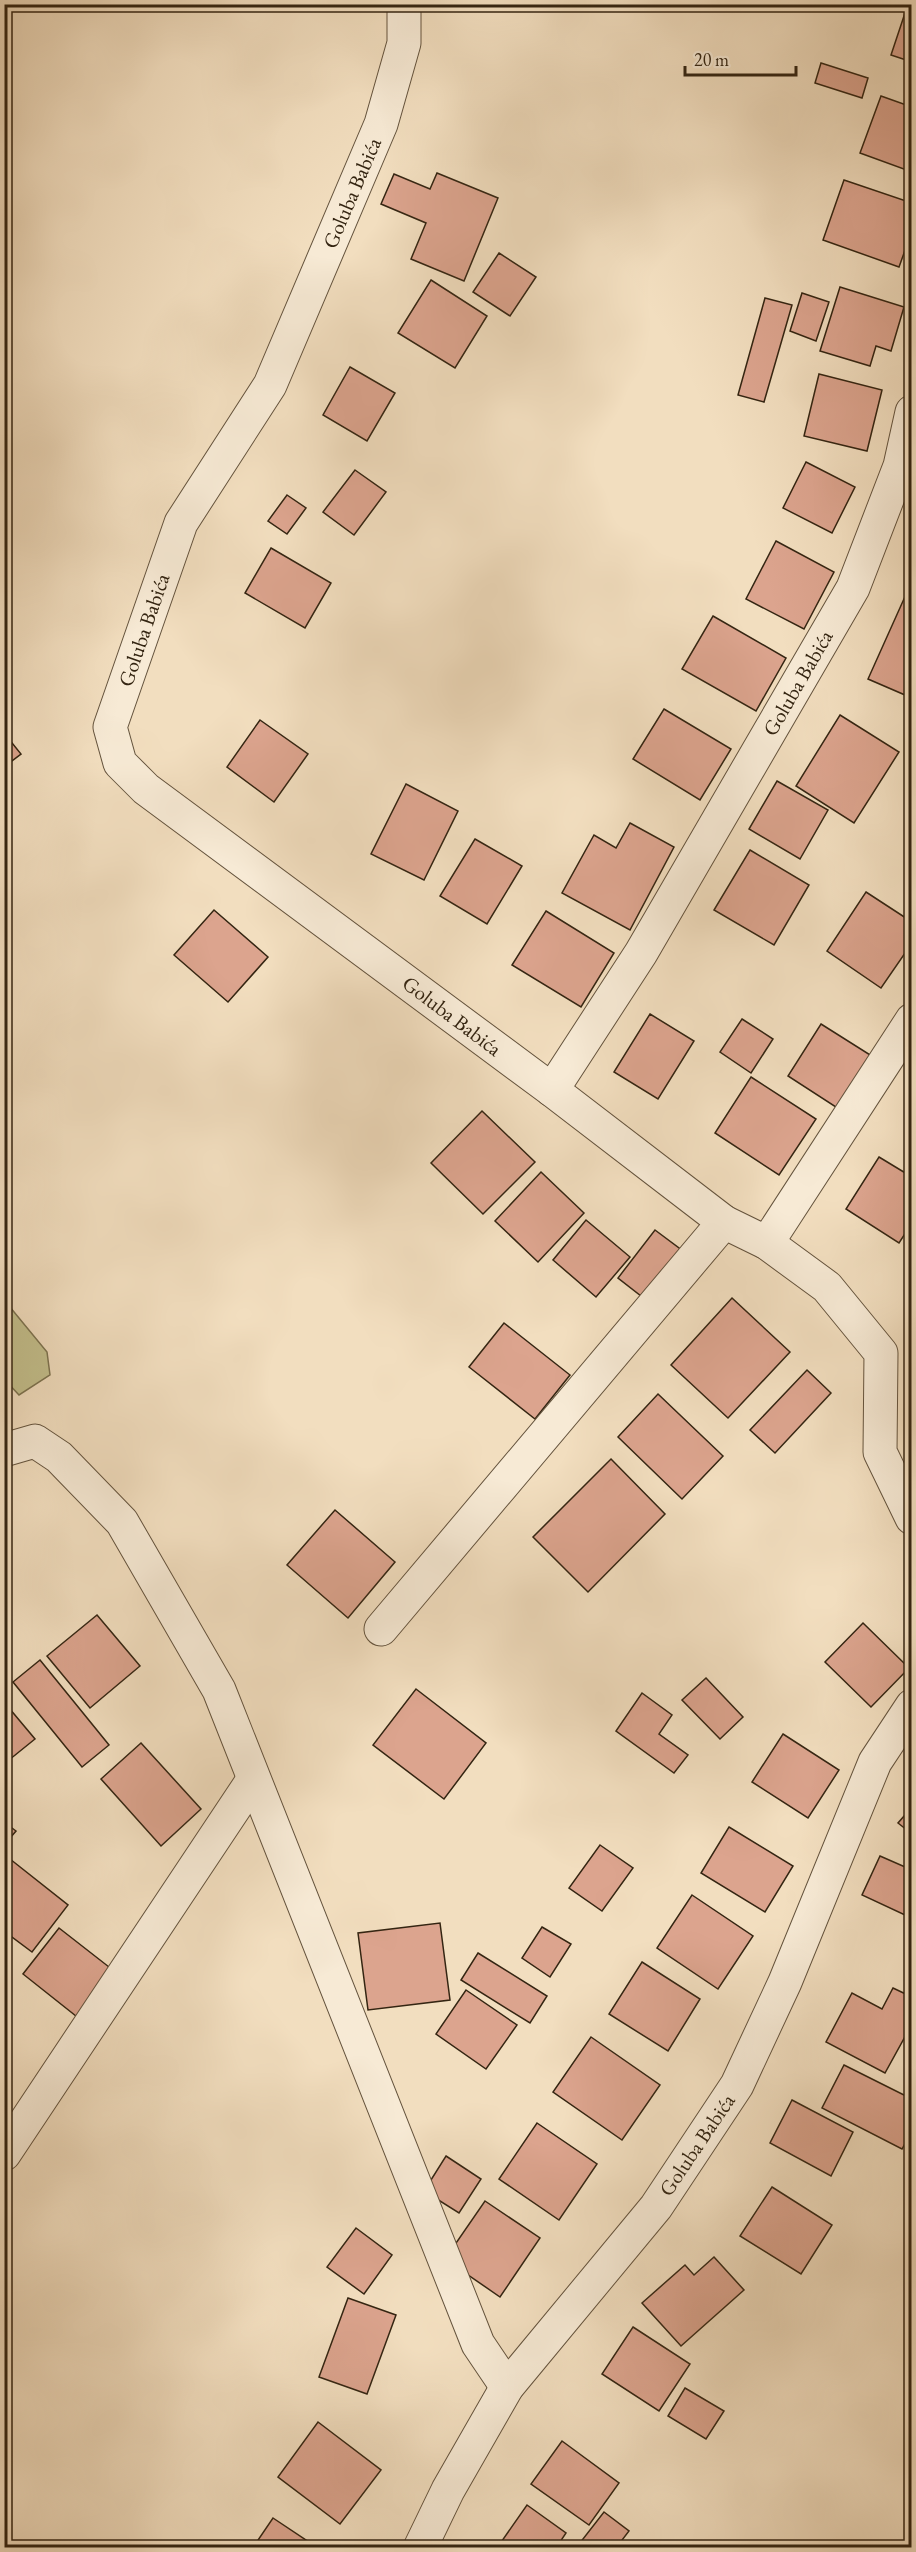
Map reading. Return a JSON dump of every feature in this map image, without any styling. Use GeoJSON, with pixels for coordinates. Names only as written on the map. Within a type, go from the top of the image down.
{"type":"FeatureCollection","features":[{"type":"Feature","properties":{"kind":"street","name":"Goluba Babića"},"geometry":{"type":"LineString","coordinates":[[404,4],[404,42],[381,124],[270,385],[181,523],[110,727],[120,763],[146,789],[552,1090],[724,1222],[767,1243],[827,1287],[881,1353],[880,1452],[907,1514],[912,1518]]}},
{"type":"Feature","properties":{"kind":"street","name":"Goluba Babića"},"geometry":{"type":"LineString","coordinates":[[552,1090],[641,953],[852,588],[900,466],[912,412]]}},
{"type":"Feature","properties":{"kind":"street"},"geometry":{"type":"LineString","coordinates":[[767,1243],[912,1020]]}},
{"type":"Feature","properties":{"kind":"street"},"geometry":{"type":"LineString","coordinates":[[381,1629],[724,1222]]}},
{"type":"Feature","properties":{"kind":"street"},"geometry":{"type":"LineString","coordinates":[[4,1450],[35,1441],[59,1457],[122,1522],[219,1690],[253,1780],[276,1828],[478,2344],[507,2387]]}},
{"type":"Feature","properties":{"kind":"street","name":"Goluba Babića"},"geometry":{"type":"LineString","coordinates":[[420,2547],[448,2490],[507,2387],[656,2207],[737,2085],[785,1982],[874,1762],[912,1706]]}},
{"type":"Feature","properties":{"kind":"street"},"geometry":{"type":"LineString","coordinates":[[4,2154],[253,1780]]}},
{"type":"Feature","properties":{"kind":"shaded area"},"geometry":{"type":"Polygon","coordinates":[[[5,1301],[47,1352],[50,1375],[19,1395],[5,1380],[5,1301]]]}},
{"type":"Feature","properties":{"kind":"building"},"geometry":{"type":"Polygon","coordinates":[[[906,10],[912,12],[912,62],[891,55],[906,10]]]}},
{"type":"Feature","properties":{"kind":"building"},"geometry":{"type":"Polygon","coordinates":[[[821,63],[868,78],[862,98],[815,83],[821,63]]]}},
{"type":"Feature","properties":{"kind":"building"},"geometry":{"type":"Polygon","coordinates":[[[881,96],[912,107],[912,172],[860,153],[881,96]]]}},
{"type":"Feature","properties":{"kind":"building"},"geometry":{"type":"Polygon","coordinates":[[[437,173],[498,198],[464,281],[411,259],[426,223],[381,204],[394,174],[430,189],[437,173]]]}},
{"type":"Feature","properties":{"kind":"building"},"geometry":{"type":"Polygon","coordinates":[[[844,180],[912,203],[912,231],[899,267],[823,240],[844,180]]]}},
{"type":"Feature","properties":{"kind":"building"},"geometry":{"type":"Polygon","coordinates":[[[499,253],[536,277],[510,316],[473,292],[499,253]]]}},
{"type":"Feature","properties":{"kind":"building"},"geometry":{"type":"Polygon","coordinates":[[[431,280],[487,316],[455,368],[398,333],[431,280]]]}},
{"type":"Feature","properties":{"kind":"building"},"geometry":{"type":"Polygon","coordinates":[[[840,287],[904,307],[891,351],[876,346],[870,366],[820,351],[840,287]]]}},
{"type":"Feature","properties":{"kind":"building"},"geometry":{"type":"Polygon","coordinates":[[[802,293],[829,302],[816,341],[790,331],[802,293]]]}},
{"type":"Feature","properties":{"kind":"building"},"geometry":{"type":"Polygon","coordinates":[[[765,298],[792,305],[764,402],[738,395],[765,298]]]}},
{"type":"Feature","properties":{"kind":"building"},"geometry":{"type":"Polygon","coordinates":[[[350,367],[395,393],[367,441],[323,415],[350,367]]]}},
{"type":"Feature","properties":{"kind":"building"},"geometry":{"type":"Polygon","coordinates":[[[819,374],[882,390],[867,451],[804,436],[819,374]]]}},
{"type":"Feature","properties":{"kind":"building"},"geometry":{"type":"Polygon","coordinates":[[[806,462],[855,487],[832,533],[783,508],[806,462]]]}},
{"type":"Feature","properties":{"kind":"building"},"geometry":{"type":"Polygon","coordinates":[[[355,470],[386,492],[354,535],[323,512],[355,470]]]}},
{"type":"Feature","properties":{"kind":"building"},"geometry":{"type":"Polygon","coordinates":[[[287,495],[306,508],[287,534],[268,521],[287,495]]]}},
{"type":"Feature","properties":{"kind":"building"},"geometry":{"type":"Polygon","coordinates":[[[776,541],[834,572],[804,629],[746,599],[776,541]]]}},
{"type":"Feature","properties":{"kind":"building"},"geometry":{"type":"Polygon","coordinates":[[[271,548],[331,583],[305,628],[245,593],[271,548]]]}},
{"type":"Feature","properties":{"kind":"building"},"geometry":{"type":"Polygon","coordinates":[[[912,581],[912,698],[868,679],[912,581]]]}},
{"type":"Feature","properties":{"kind":"building"},"geometry":{"type":"Polygon","coordinates":[[[713,616],[786,658],[756,711],[682,669],[713,616]]]}},
{"type":"Feature","properties":{"kind":"building"},"geometry":{"type":"Polygon","coordinates":[[[664,709],[731,749],[700,800],[633,759],[664,709]]]}},
{"type":"Feature","properties":{"kind":"building"},"geometry":{"type":"Polygon","coordinates":[[[840,715],[899,752],[854,823],[796,786],[840,715]]]}},
{"type":"Feature","properties":{"kind":"building"},"geometry":{"type":"Polygon","coordinates":[[[260,720],[308,754],[274,802],[227,767],[260,720]]]}},
{"type":"Feature","properties":{"kind":"building"},"geometry":{"type":"Polygon","coordinates":[[[4,733],[21,754],[4,767],[4,733]]]}},
{"type":"Feature","properties":{"kind":"building"},"geometry":{"type":"Polygon","coordinates":[[[777,781],[828,810],[800,859],[749,829],[777,781]]]}},
{"type":"Feature","properties":{"kind":"building"},"geometry":{"type":"Polygon","coordinates":[[[406,784],[458,811],[424,880],[371,854],[406,784]]]}},
{"type":"Feature","properties":{"kind":"building"},"geometry":{"type":"Polygon","coordinates":[[[630,823],[674,847],[630,930],[562,893],[594,835],[616,848],[630,823]]]}},
{"type":"Feature","properties":{"kind":"building"},"geometry":{"type":"Polygon","coordinates":[[[475,839],[522,866],[487,924],[440,896],[475,839]]]}},
{"type":"Feature","properties":{"kind":"building"},"geometry":{"type":"Polygon","coordinates":[[[750,850],[809,885],[774,945],[714,910],[750,850]]]}},
{"type":"Feature","properties":{"kind":"building"},"geometry":{"type":"Polygon","coordinates":[[[866,892],[912,922],[912,943],[881,988],[827,951],[866,892]]]}},
{"type":"Feature","properties":{"kind":"building"},"geometry":{"type":"Polygon","coordinates":[[[214,910],[268,957],[228,1002],[174,955],[214,910]]]}},
{"type":"Feature","properties":{"kind":"building"},"geometry":{"type":"Polygon","coordinates":[[[546,911],[614,953],[581,1007],[512,965],[546,911]]]}},
{"type":"Feature","properties":{"kind":"building"},"geometry":{"type":"Polygon","coordinates":[[[650,1014],[694,1041],[658,1099],[614,1072],[650,1014]]]}},
{"type":"Feature","properties":{"kind":"building"},"geometry":{"type":"Polygon","coordinates":[[[742,1019],[773,1039],[751,1073],[720,1052],[742,1019]]]}},
{"type":"Feature","properties":{"kind":"building"},"geometry":{"type":"Polygon","coordinates":[[[821,1024],[875,1058],[842,1111],[788,1076],[821,1024]]]}},
{"type":"Feature","properties":{"kind":"building"},"geometry":{"type":"Polygon","coordinates":[[[751,1077],[816,1119],[779,1175],[715,1133],[751,1077]]]}},
{"type":"Feature","properties":{"kind":"building"},"geometry":{"type":"Polygon","coordinates":[[[482,1111],[535,1162],[483,1214],[431,1163],[482,1111]]]}},
{"type":"Feature","properties":{"kind":"building"},"geometry":{"type":"Polygon","coordinates":[[[879,1157],[912,1177],[912,1223],[899,1243],[846,1209],[879,1157]]]}},
{"type":"Feature","properties":{"kind":"building"},"geometry":{"type":"Polygon","coordinates":[[[541,1172],[584,1213],[538,1262],[495,1221],[541,1172]]]}},
{"type":"Feature","properties":{"kind":"building"},"geometry":{"type":"Polygon","coordinates":[[[586,1220],[630,1257],[596,1297],[553,1260],[586,1220]]]}},
{"type":"Feature","properties":{"kind":"building"},"geometry":{"type":"Polygon","coordinates":[[[655,1230],[687,1254],[650,1303],[618,1278],[655,1230]]]}},
{"type":"Feature","properties":{"kind":"building"},"geometry":{"type":"Polygon","coordinates":[[[732,1298],[790,1352],[728,1418],[671,1365],[732,1298]]]}},
{"type":"Feature","properties":{"kind":"building"},"geometry":{"type":"Polygon","coordinates":[[[504,1323],[570,1375],[535,1419],[469,1367],[504,1323]]]}},
{"type":"Feature","properties":{"kind":"building"},"geometry":{"type":"Polygon","coordinates":[[[807,1370],[831,1393],[775,1453],[750,1430],[807,1370]]]}},
{"type":"Feature","properties":{"kind":"building"},"geometry":{"type":"Polygon","coordinates":[[[658,1394],[723,1456],[682,1499],[618,1437],[658,1394]]]}},
{"type":"Feature","properties":{"kind":"building"},"geometry":{"type":"Polygon","coordinates":[[[611,1459],[665,1514],[588,1592],[533,1537],[611,1459]]]}},
{"type":"Feature","properties":{"kind":"building"},"geometry":{"type":"Polygon","coordinates":[[[335,1510],[395,1562],[348,1618],[287,1565],[335,1510]]]}},
{"type":"Feature","properties":{"kind":"building"},"geometry":{"type":"Polygon","coordinates":[[[97,1615],[140,1666],[90,1708],[47,1656],[97,1615]]]}},
{"type":"Feature","properties":{"kind":"building"},"geometry":{"type":"Polygon","coordinates":[[[863,1623],[909,1668],[871,1707],[825,1662],[863,1623]]]}},
{"type":"Feature","properties":{"kind":"building"},"geometry":{"type":"Polygon","coordinates":[[[40,1660],[109,1745],[82,1767],[13,1682],[40,1660]]]}},
{"type":"Feature","properties":{"kind":"building"},"geometry":{"type":"Polygon","coordinates":[[[706,1678],[743,1717],[720,1739],[682,1700],[706,1678]]]}},
{"type":"Feature","properties":{"kind":"building"},"geometry":{"type":"Polygon","coordinates":[[[416,1689],[486,1743],[444,1799],[373,1745],[416,1689]]]}},
{"type":"Feature","properties":{"kind":"building"},"geometry":{"type":"Polygon","coordinates":[[[642,1693],[672,1715],[659,1734],[688,1755],[674,1773],[616,1731],[642,1693]]]}},
{"type":"Feature","properties":{"kind":"building"},"geometry":{"type":"Polygon","coordinates":[[[4,1702],[35,1739],[4,1764],[4,1702]]]}},
{"type":"Feature","properties":{"kind":"building"},"geometry":{"type":"Polygon","coordinates":[[[783,1734],[839,1770],[808,1818],[752,1782],[783,1734]]]}},
{"type":"Feature","properties":{"kind":"building"},"geometry":{"type":"Polygon","coordinates":[[[141,1743],[201,1809],[161,1846],[101,1779],[141,1743]]]}},
{"type":"Feature","properties":{"kind":"building"},"geometry":{"type":"Polygon","coordinates":[[[912,1807],[912,1834],[898,1823],[912,1807]]]}},
{"type":"Feature","properties":{"kind":"building"},"geometry":{"type":"Polygon","coordinates":[[[4,1822],[16,1831],[4,1845],[4,1822]]]}},
{"type":"Feature","properties":{"kind":"building"},"geometry":{"type":"Polygon","coordinates":[[[729,1827],[793,1866],[765,1912],[701,1873],[729,1827]]]}},
{"type":"Feature","properties":{"kind":"building"},"geometry":{"type":"Polygon","coordinates":[[[600,1845],[633,1868],[602,1911],[569,1888],[600,1845]]]}},
{"type":"Feature","properties":{"kind":"building"},"geometry":{"type":"Polygon","coordinates":[[[880,1856],[912,1870],[912,1900],[905,1915],[862,1895],[880,1856]]]}},
{"type":"Feature","properties":{"kind":"building"},"geometry":{"type":"Polygon","coordinates":[[[10,1859],[68,1905],[32,1952],[4,1931],[4,1866],[10,1859]]]}},
{"type":"Feature","properties":{"kind":"building"},"geometry":{"type":"Polygon","coordinates":[[[692,1895],[753,1936],[718,1989],[657,1948],[692,1895]]]}},
{"type":"Feature","properties":{"kind":"building"},"geometry":{"type":"Polygon","coordinates":[[[440,1923],[450,2000],[368,2010],[358,1933],[440,1923]]]}},
{"type":"Feature","properties":{"kind":"building"},"geometry":{"type":"Polygon","coordinates":[[[542,1927],[571,1944],[550,1977],[522,1958],[542,1927]]]}},
{"type":"Feature","properties":{"kind":"building"},"geometry":{"type":"Polygon","coordinates":[[[59,1928],[118,1974],[81,2020],[23,1974],[59,1928]]]}},
{"type":"Feature","properties":{"kind":"building"},"geometry":{"type":"Polygon","coordinates":[[[478,1953],[547,1996],[530,2023],[461,1980],[478,1953]]]}},
{"type":"Feature","properties":{"kind":"building"},"geometry":{"type":"Polygon","coordinates":[[[642,1962],[700,1999],[668,2051],[609,2014],[642,1962]]]}},
{"type":"Feature","properties":{"kind":"building"},"geometry":{"type":"Polygon","coordinates":[[[893,1988],[912,1997],[912,2024],[885,2073],[826,2042],[852,1993],[882,2009],[893,1988]]]}},
{"type":"Feature","properties":{"kind":"building"},"geometry":{"type":"Polygon","coordinates":[[[466,1990],[517,2025],[486,2069],[436,2034],[466,1990]]]}},
{"type":"Feature","properties":{"kind":"building"},"geometry":{"type":"Polygon","coordinates":[[[591,2037],[660,2085],[622,2140],[553,2092],[591,2037]]]}},
{"type":"Feature","properties":{"kind":"building"},"geometry":{"type":"Polygon","coordinates":[[[844,2065],[912,2099],[912,2131],[902,2149],[822,2108],[844,2065]]]}},
{"type":"Feature","properties":{"kind":"building"},"geometry":{"type":"Polygon","coordinates":[[[792,2100],[853,2132],[831,2176],[770,2143],[792,2100]]]}},
{"type":"Feature","properties":{"kind":"building"},"geometry":{"type":"Polygon","coordinates":[[[537,2123],[597,2164],[559,2220],[499,2179],[537,2123]]]}},
{"type":"Feature","properties":{"kind":"building"},"geometry":{"type":"Polygon","coordinates":[[[446,2156],[481,2179],[459,2213],[424,2191],[446,2156]]]}},
{"type":"Feature","properties":{"kind":"building"},"geometry":{"type":"Polygon","coordinates":[[[772,2187],[832,2225],[801,2274],[740,2236],[772,2187]]]}},
{"type":"Feature","properties":{"kind":"building"},"geometry":{"type":"Polygon","coordinates":[[[485,2201],[540,2238],[500,2297],[445,2259],[485,2201]]]}},
{"type":"Feature","properties":{"kind":"building"},"geometry":{"type":"Polygon","coordinates":[[[356,2228],[392,2255],[364,2294],[327,2267],[356,2228]]]}},
{"type":"Feature","properties":{"kind":"building"},"geometry":{"type":"Polygon","coordinates":[[[714,2257],[744,2290],[681,2346],[642,2303],[685,2265],[694,2275],[714,2257]]]}},
{"type":"Feature","properties":{"kind":"building"},"geometry":{"type":"Polygon","coordinates":[[[348,2298],[396,2315],[367,2394],[319,2377],[348,2298]]]}},
{"type":"Feature","properties":{"kind":"building"},"geometry":{"type":"Polygon","coordinates":[[[633,2327],[690,2364],[659,2411],[602,2374],[633,2327]]]}},
{"type":"Feature","properties":{"kind":"building"},"geometry":{"type":"Polygon","coordinates":[[[685,2388],[724,2411],[706,2439],[668,2416],[685,2388]]]}},
{"type":"Feature","properties":{"kind":"building"},"geometry":{"type":"Polygon","coordinates":[[[318,2422],[381,2470],[340,2524],[278,2477],[318,2422]]]}},
{"type":"Feature","properties":{"kind":"building"},"geometry":{"type":"Polygon","coordinates":[[[562,2441],[619,2483],[589,2525],[531,2484],[562,2441]]]}},
{"type":"Feature","properties":{"kind":"building"},"geometry":{"type":"Polygon","coordinates":[[[527,2505],[566,2533],[556,2548],[497,2548],[527,2505]]]}},
{"type":"Feature","properties":{"kind":"building"},"geometry":{"type":"Polygon","coordinates":[[[604,2512],[629,2531],[616,2548],[576,2548],[604,2512]]]}},
{"type":"Feature","properties":{"kind":"building"},"geometry":{"type":"Polygon","coordinates":[[[273,2518],[318,2548],[254,2546],[273,2518]]]}}]}
